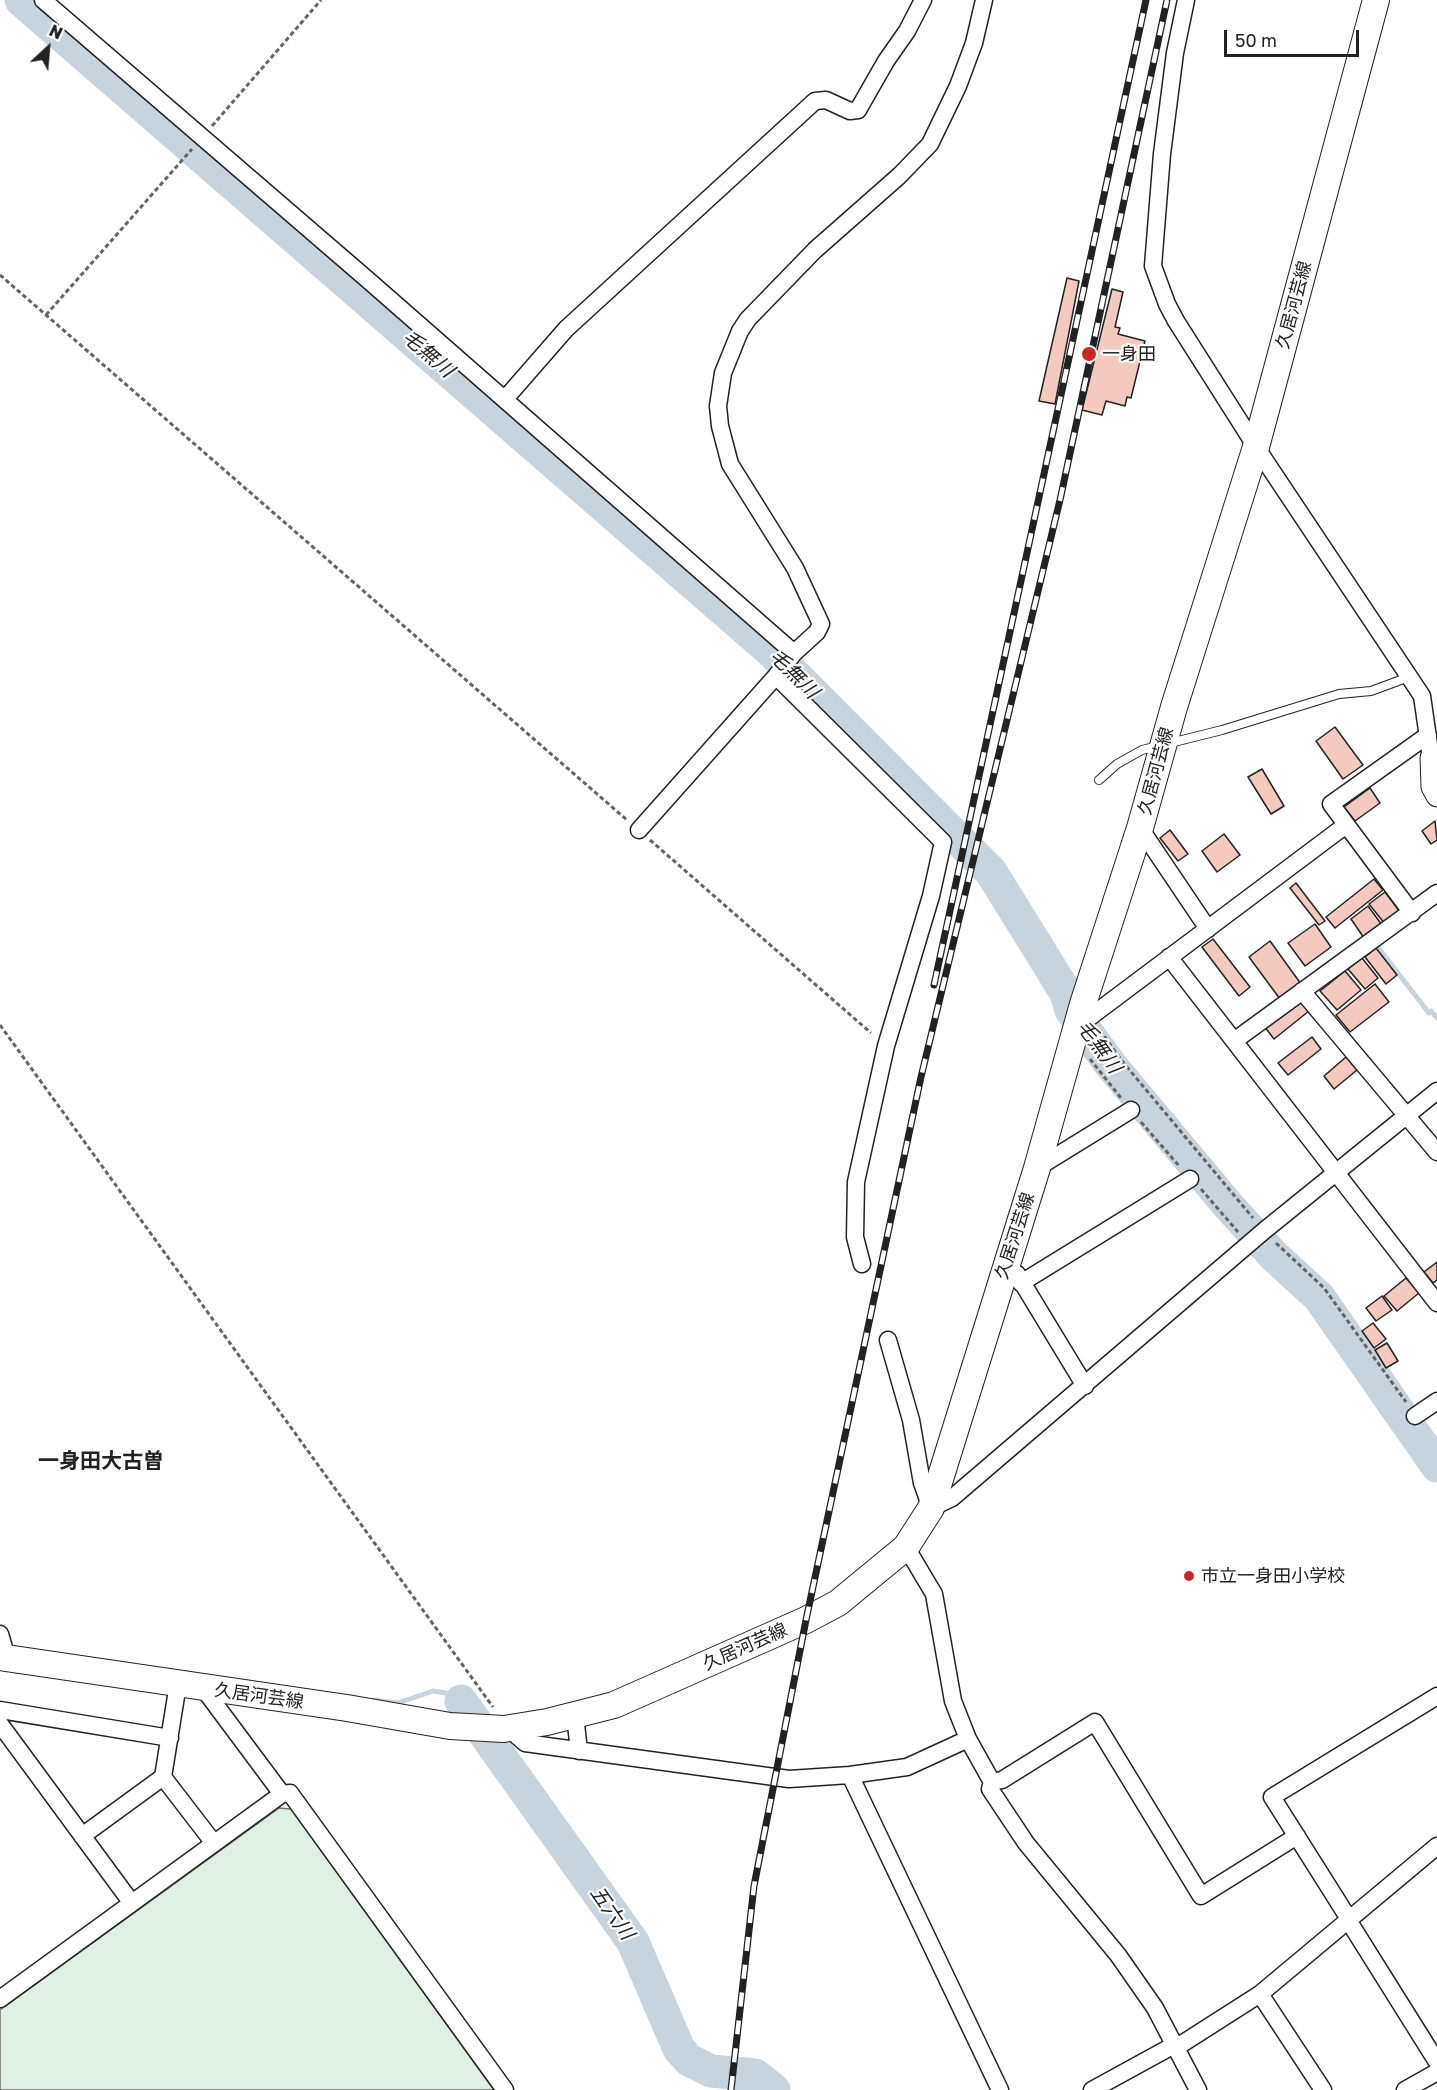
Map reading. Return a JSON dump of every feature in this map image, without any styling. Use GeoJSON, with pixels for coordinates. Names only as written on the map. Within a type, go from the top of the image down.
{"type":"FeatureCollection","features":[{"type":"Feature","properties":{"kind":"main road","name":"久居河芸線"},"geometry":{"type":"LineString","coordinates":[[3,1647],[178,1684],[347,1708],[450,1726],[506,1728],[614,1705],[806,1620],[838,1603],[906,1547],[931,1508],[1037,1168],[1083,1004],[1140,828],[1163,744],[1256,447],[1376,0]]}},
{"type":"Feature","properties":{"kind":"street"},"geometry":{"type":"LineString","coordinates":[[43,0],[504,399],[793,655]]}},
{"type":"Feature","properties":{"kind":"street"},"geometry":{"type":"LineString","coordinates":[[504,399],[566,329],[815,101],[826,100],[850,111],[858,110],[886,61],[907,31],[923,0]]}},
{"type":"Feature","properties":{"kind":"street"},"geometry":{"type":"LineString","coordinates":[[639,830],[793,655],[817,632],[821,624],[795,568],[730,464],[720,426],[718,406],[723,373],[740,331],[755,311],[815,250],[900,176],[930,144],[970,54],[984,0]]}},
{"type":"Feature","properties":{"kind":"street"},"geometry":{"type":"LineString","coordinates":[[1186,0],[1175,54],[1162,154],[1154,266],[1167,304],[1176,321],[1256,447],[1422,696],[1434,756],[1432,787],[1437,796]]}},
{"type":"Feature","properties":{"kind":"street"},"geometry":{"type":"LineString","coordinates":[[777,674],[944,842],[932,896],[886,1046],[856,1182],[855,1237],[862,1264]]}},
{"type":"Feature","properties":{"kind":"street"},"geometry":{"type":"LineString","coordinates":[[1412,913],[1331,804],[1428,735]]}},
{"type":"Feature","properties":{"kind":"street"},"geometry":{"type":"LineString","coordinates":[[1083,1004],[1090,1017],[1346,825]]}},
{"type":"Feature","properties":{"kind":"street"},"geometry":{"type":"LineString","coordinates":[[1140,828],[1208,929]]}},
{"type":"Feature","properties":{"kind":"street"},"geometry":{"type":"LineString","coordinates":[[1234,1041],[1437,893]]}},
{"type":"Feature","properties":{"kind":"street"},"geometry":{"type":"LineString","coordinates":[[1169,957],[1437,1302]]}},
{"type":"Feature","properties":{"kind":"street"},"geometry":{"type":"LineString","coordinates":[[1302,991],[1437,1152]]}},
{"type":"Feature","properties":{"kind":"street"},"geometry":{"type":"LineString","coordinates":[[888,1340],[911,1420],[922,1482],[931,1508],[952,1498],[1265,1230],[1437,1091]]}},
{"type":"Feature","properties":{"kind":"street"},"geometry":{"type":"LineString","coordinates":[[1037,1168],[1131,1110]]}},
{"type":"Feature","properties":{"kind":"street"},"geometry":{"type":"LineString","coordinates":[[1021,1283],[1190,1179]]}},
{"type":"Feature","properties":{"kind":"street"},"geometry":{"type":"LineString","coordinates":[[1008,1258],[1085,1386]]}},
{"type":"Feature","properties":{"kind":"street"},"geometry":{"type":"LineString","coordinates":[[1415,1416],[1437,1401]]}},
{"type":"Feature","properties":{"kind":"street"},"geometry":{"type":"LineString","coordinates":[[906,1547],[934,1594],[953,1701],[968,1739],[992,1782],[990,1789],[1026,1843],[1118,1955],[1155,2008],[1198,2090]]}},
{"type":"Feature","properties":{"kind":"street"},"geometry":{"type":"LineString","coordinates":[[82,1836],[163,1777],[178,1684]]}},
{"type":"Feature","properties":{"kind":"street"},"geometry":{"type":"LineString","coordinates":[[203,1688],[282,1794]]}},
{"type":"Feature","properties":{"kind":"street"},"geometry":{"type":"LineString","coordinates":[[1437,1696],[1272,1797],[1437,2062]]}},
{"type":"Feature","properties":{"kind":"street"},"geometry":{"type":"LineString","coordinates":[[0,1710],[170,1738]]}},
{"type":"Feature","properties":{"kind":"street"},"geometry":{"type":"LineString","coordinates":[[575,1714],[579,1751]]}},
{"type":"Feature","properties":{"kind":"street"},"geometry":{"type":"LineString","coordinates":[[992,1782],[1002,1780],[1095,1722],[1201,1896],[1297,1836]]}},
{"type":"Feature","properties":{"kind":"street"},"geometry":{"type":"LineString","coordinates":[[0,1724],[131,1902]]}},
{"type":"Feature","properties":{"kind":"street"},"geometry":{"type":"LineString","coordinates":[[506,1728],[525,1743],[774,1779],[850,1775],[907,1767],[925,1761],[968,1739]]}},
{"type":"Feature","properties":{"kind":"street"},"geometry":{"type":"LineString","coordinates":[[850,1775],[1000,2090]]}},
{"type":"Feature","properties":{"kind":"street"},"geometry":{"type":"LineString","coordinates":[[163,1777],[213,1842]]}},
{"type":"Feature","properties":{"kind":"street"},"geometry":{"type":"LineString","coordinates":[[0,1999],[213,1842],[282,1794],[290,1792],[506,2090]]}},
{"type":"Feature","properties":{"kind":"street"},"geometry":{"type":"LineString","coordinates":[[1092,2090],[1176,2046],[1260,1994],[1437,1846]]}},
{"type":"Feature","properties":{"kind":"street"},"geometry":{"type":"LineString","coordinates":[[1260,1994],[1323,2090]]}},
{"type":"Feature","properties":{"kind":"street"},"geometry":{"type":"LineString","coordinates":[[1405,2090],[1437,2072]]}},
{"type":"Feature","properties":{"kind":"lane"},"geometry":{"type":"LineString","coordinates":[[1099,780],[1125,758],[1163,744],[1222,730],[1339,694],[1371,691],[1409,676]]}},
{"type":"Feature","properties":{"kind":"path"},"geometry":{"type":"LineString","coordinates":[[202,137],[321,0]]}},
{"type":"Feature","properties":{"kind":"path"},"geometry":{"type":"LineString","coordinates":[[46,315],[187,154]]}},
{"type":"Feature","properties":{"kind":"path"},"geometry":{"type":"LineString","coordinates":[[0,274],[886,1046]]}},
{"type":"Feature","properties":{"kind":"path"},"geometry":{"type":"LineString","coordinates":[[0,1025],[506,1728]]}},
{"type":"Feature","properties":{"kind":"path"},"geometry":{"type":"LineString","coordinates":[[1074,1037],[1131,1110],[1249,1245]]}},
{"type":"Feature","properties":{"kind":"green space"},"geometry":{"type":"Polygon","coordinates":[[[279,1808],[291,1809],[494,2090],[0,2090],[0,2010],[279,1808]]]}},
{"type":"Feature","properties":{"kind":"building"},"geometry":{"type":"Polygon","coordinates":[[[1067,278],[1079,281],[1055,404],[1039,401],[1067,278]]]}},
{"type":"Feature","properties":{"kind":"building"},"geometry":{"type":"Polygon","coordinates":[[[1112,289],[1123,292],[1115,327],[1120,328],[1118,334],[1145,341],[1131,398],[1127,397],[1125,406],[1106,401],[1102,415],[1082,410],[1112,289]]]}},
{"type":"Feature","properties":{"kind":"building"},"geometry":{"type":"Polygon","coordinates":[[[1335,727],[1363,765],[1343,779],[1316,741],[1335,727]]]}},
{"type":"Feature","properties":{"kind":"building"},"geometry":{"type":"Polygon","coordinates":[[[1262,769],[1284,806],[1271,814],[1248,777],[1262,769]]]}},
{"type":"Feature","properties":{"kind":"building"},"geometry":{"type":"Polygon","coordinates":[[[1370,788],[1380,803],[1355,821],[1344,807],[1370,788]]]}},
{"type":"Feature","properties":{"kind":"building"},"geometry":{"type":"Polygon","coordinates":[[[1435,821],[1437,840],[1431,844],[1422,831],[1435,821]]]}},
{"type":"Feature","properties":{"kind":"building"},"geometry":{"type":"Polygon","coordinates":[[[1170,830],[1188,854],[1178,861],[1160,838],[1170,830]]]}},
{"type":"Feature","properties":{"kind":"building"},"geometry":{"type":"Polygon","coordinates":[[[1224,834],[1240,855],[1217,872],[1202,851],[1224,834]]]}},
{"type":"Feature","properties":{"kind":"building"},"geometry":{"type":"Polygon","coordinates":[[[1374,879],[1383,890],[1335,928],[1326,917],[1374,879]]]}},
{"type":"Feature","properties":{"kind":"building"},"geometry":{"type":"Polygon","coordinates":[[[1296,883],[1325,921],[1319,925],[1290,888],[1296,883]]]}},
{"type":"Feature","properties":{"kind":"building"},"geometry":{"type":"Polygon","coordinates":[[[1385,892],[1400,912],[1385,924],[1369,904],[1385,892]]]}},
{"type":"Feature","properties":{"kind":"building"},"geometry":{"type":"Polygon","coordinates":[[[1368,906],[1382,925],[1364,938],[1351,919],[1368,906]]]}},
{"type":"Feature","properties":{"kind":"building"},"geometry":{"type":"Polygon","coordinates":[[[1315,924],[1331,947],[1305,966],[1288,943],[1315,924]]]}},
{"type":"Feature","properties":{"kind":"building"},"geometry":{"type":"Polygon","coordinates":[[[1213,939],[1250,987],[1239,996],[1202,947],[1213,939]]]}},
{"type":"Feature","properties":{"kind":"building"},"geometry":{"type":"Polygon","coordinates":[[[1270,941],[1301,984],[1280,999],[1249,957],[1270,941]]]}},
{"type":"Feature","properties":{"kind":"building"},"geometry":{"type":"Polygon","coordinates":[[[1376,948],[1397,975],[1386,984],[1365,957],[1376,948]]]}},
{"type":"Feature","properties":{"kind":"building"},"geometry":{"type":"Polygon","coordinates":[[[1362,958],[1378,978],[1365,989],[1348,969],[1362,958]]]}},
{"type":"Feature","properties":{"kind":"building"},"geometry":{"type":"Polygon","coordinates":[[[1345,971],[1361,990],[1337,1010],[1320,991],[1345,971]]]}},
{"type":"Feature","properties":{"kind":"building"},"geometry":{"type":"Polygon","coordinates":[[[1375,984],[1389,1002],[1350,1032],[1336,1015],[1375,984]]]}},
{"type":"Feature","properties":{"kind":"building"},"geometry":{"type":"Polygon","coordinates":[[[1300,999],[1309,1011],[1274,1039],[1264,1026],[1300,999]]]}},
{"type":"Feature","properties":{"kind":"building"},"geometry":{"type":"Polygon","coordinates":[[[1312,1037],[1321,1049],[1288,1075],[1278,1063],[1312,1037]]]}},
{"type":"Feature","properties":{"kind":"building"},"geometry":{"type":"Polygon","coordinates":[[[1346,1057],[1357,1070],[1334,1089],[1324,1076],[1346,1057]]]}},
{"type":"Feature","properties":{"kind":"building"},"geometry":{"type":"Polygon","coordinates":[[[1437,1262],[1437,1280],[1433,1283],[1424,1272],[1437,1262]]]}},
{"type":"Feature","properties":{"kind":"building"},"geometry":{"type":"Polygon","coordinates":[[[1406,1278],[1419,1293],[1397,1311],[1384,1296],[1406,1278]]]}},
{"type":"Feature","properties":{"kind":"building"},"geometry":{"type":"Polygon","coordinates":[[[1382,1296],[1392,1310],[1376,1321],[1366,1308],[1382,1296]]]}},
{"type":"Feature","properties":{"kind":"building"},"geometry":{"type":"Polygon","coordinates":[[[1373,1323],[1386,1339],[1374,1348],[1362,1331],[1373,1323]]]}},
{"type":"Feature","properties":{"kind":"building"},"geometry":{"type":"Polygon","coordinates":[[[1387,1343],[1398,1361],[1386,1368],[1375,1350],[1387,1343]]]}},
{"type":"Feature","properties":{"kind":"waterway","name":"毛無川"},"geometry":{"type":"LineString","coordinates":[[21,0],[771,651],[991,872],[1066,993],[1071,1010],[1110,1064],[1227,1204],[1274,1256],[1319,1297],[1437,1466]]}},
{"type":"Feature","properties":{"kind":"waterway"},"geometry":{"type":"LineString","coordinates":[[1377,946],[1429,1013],[1431,1011],[1437,1018]]}},
{"type":"Feature","properties":{"kind":"waterway"},"geometry":{"type":"LineString","coordinates":[[373,1700],[398,1703],[433,1691],[446,1693],[461,1701]]}},
{"type":"Feature","properties":{"kind":"waterway","name":"五六川"},"geometry":{"type":"LineString","coordinates":[[461,1701],[633,1942],[679,2049],[689,2060],[711,2071],[755,2075],[774,2090]]}},
{"type":"Feature","properties":{"kind":"railway"},"geometry":{"type":"LineString","coordinates":[[934,985],[1146,0]]}},
{"type":"Feature","properties":{"kind":"railway"},"geometry":{"type":"LineString","coordinates":[[731,2090],[754,1886],[806,1620],[921,1077],[1060,500],[1167,0]]}},
{"type":"Feature","properties":{"kind":"place","name":"一身田"},"geometry":{"type":"Point","coordinates":[1089,354]}},
{"type":"Feature","properties":{"kind":"place","name":"市立一身田小学校"},"geometry":{"type":"Point","coordinates":[1189,1576]}},
{"type":"Feature","properties":{"kind":"district","name":"一身田大古曽"},"geometry":{"type":"Point","coordinates":[101,1461]}}]}
